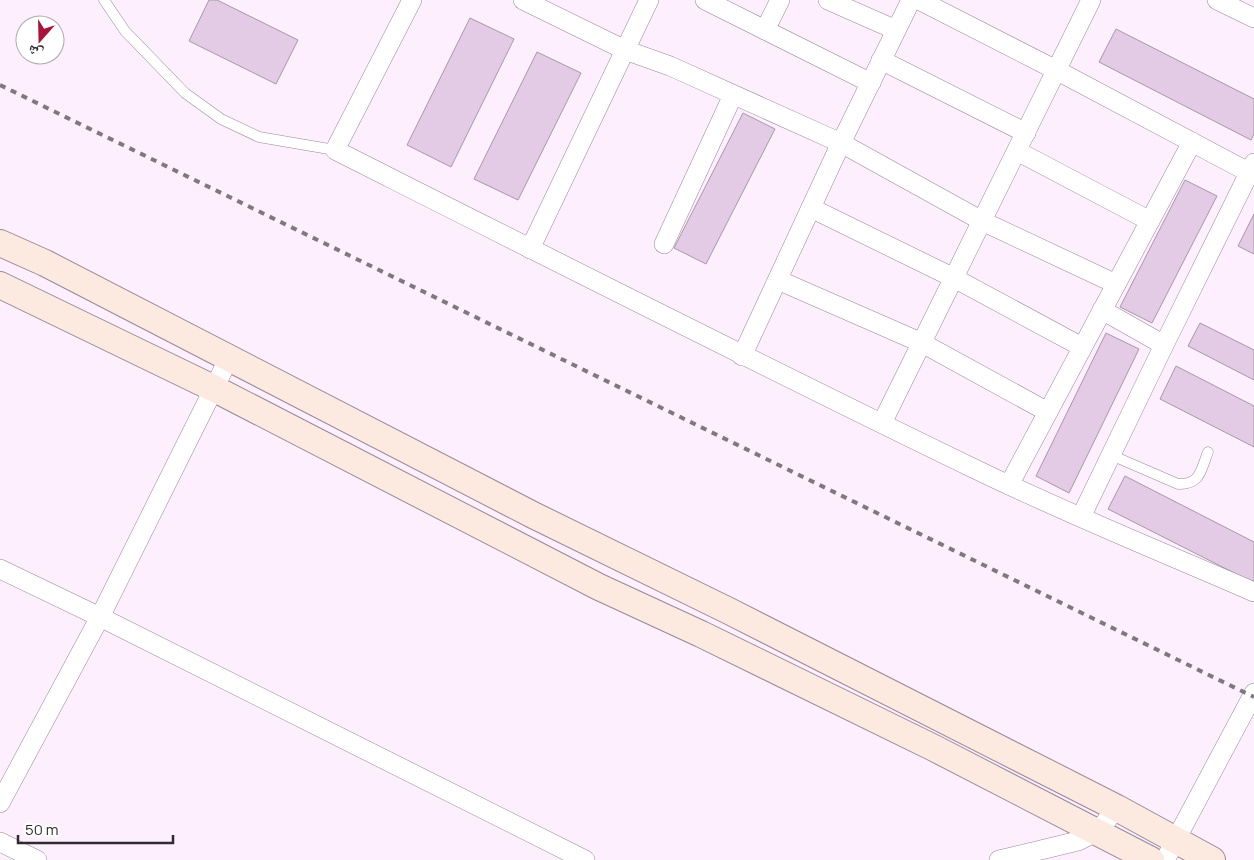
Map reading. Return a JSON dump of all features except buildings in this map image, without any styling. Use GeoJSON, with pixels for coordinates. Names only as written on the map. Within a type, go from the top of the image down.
{"type":"FeatureCollection","features":[{"type":"Feature","properties":{"kind":"main road"},"geometry":{"type":"LineString","coordinates":[[0,243],[45,263],[533,515],[729,611],[1117,808],[1171,850],[1212,860]]}},
{"type":"Feature","properties":{"kind":"main road"},"geometry":{"type":"LineString","coordinates":[[0,285],[215,390],[599,587],[792,678],[1098,831],[1152,860]]}},
{"type":"Feature","properties":{"kind":"street"},"geometry":{"type":"LineString","coordinates":[[412,0],[335,150],[742,356],[1009,485],[1254,592]]}},
{"type":"Feature","properties":{"kind":"street"},"geometry":{"type":"LineString","coordinates":[[523,0],[625,50],[670,66],[841,144],[982,221],[1116,284]]}},
{"type":"Feature","properties":{"kind":"street"},"geometry":{"type":"LineString","coordinates":[[530,248],[649,0]]}},
{"type":"Feature","properties":{"kind":"street"},"geometry":{"type":"LineString","coordinates":[[705,0],[871,83]]}},
{"type":"Feature","properties":{"kind":"street"},"geometry":{"type":"LineString","coordinates":[[766,30],[780,0]]}},
{"type":"Feature","properties":{"kind":"street"},"geometry":{"type":"LineString","coordinates":[[828,0],[896,30]]}},
{"type":"Feature","properties":{"kind":"street"},"geometry":{"type":"LineString","coordinates":[[742,356],[911,0]]}},
{"type":"Feature","properties":{"kind":"street"},"geometry":{"type":"LineString","coordinates":[[919,0],[937,5],[1192,142],[1252,170],[1164,344],[1081,517]]}},
{"type":"Feature","properties":{"kind":"street"},"geometry":{"type":"LineString","coordinates":[[882,423],[1091,0]]}},
{"type":"Feature","properties":{"kind":"street"},"geometry":{"type":"LineString","coordinates":[[1217,0],[1254,18]]}},
{"type":"Feature","properties":{"kind":"street"},"geometry":{"type":"LineString","coordinates":[[881,60],[1026,133]]}},
{"type":"Feature","properties":{"kind":"street"},"geometry":{"type":"LineString","coordinates":[[664,244],[733,95]]}},
{"type":"Feature","properties":{"kind":"street"},"geometry":{"type":"LineString","coordinates":[[1009,485],[1192,142]]}},
{"type":"Feature","properties":{"kind":"street"},"geometry":{"type":"LineString","coordinates":[[1017,151],[1150,221]]}},
{"type":"Feature","properties":{"kind":"street"},"geometry":{"type":"LineString","coordinates":[[811,208],[954,278],[1082,347]]}},
{"type":"Feature","properties":{"kind":"street"},"geometry":{"type":"LineString","coordinates":[[778,280],[922,343],[1048,412]]}},
{"type":"Feature","properties":{"kind":"street"},"geometry":{"type":"LineString","coordinates":[[1102,310],[1164,344]]}},
{"type":"Feature","properties":{"kind":"street"},"geometry":{"type":"LineString","coordinates":[[0,803],[100,617],[230,358]]}},
{"type":"Feature","properties":{"kind":"street"},"geometry":{"type":"LineString","coordinates":[[0,569],[100,617],[585,860]]}},
{"type":"Feature","properties":{"kind":"street"},"geometry":{"type":"LineString","coordinates":[[1171,850],[1254,692]]}},
{"type":"Feature","properties":{"kind":"street"},"geometry":{"type":"LineString","coordinates":[[999,860],[1078,841],[1098,831],[1117,808]]}},
{"type":"Feature","properties":{"kind":"street"},"geometry":{"type":"LineString","coordinates":[[0,842],[37,860]]}},
{"type":"Feature","properties":{"kind":"lane"},"geometry":{"type":"LineString","coordinates":[[104,0],[125,31],[185,93],[222,119],[259,137],[335,150]]}},
{"type":"Feature","properties":{"kind":"lane"},"geometry":{"type":"LineString","coordinates":[[1111,455],[1178,484],[1188,484],[1196,480],[1208,452]]}},
{"type":"Feature","properties":{"kind":"railway"},"geometry":{"type":"LineString","coordinates":[[0,85],[1254,697]]}}]}
